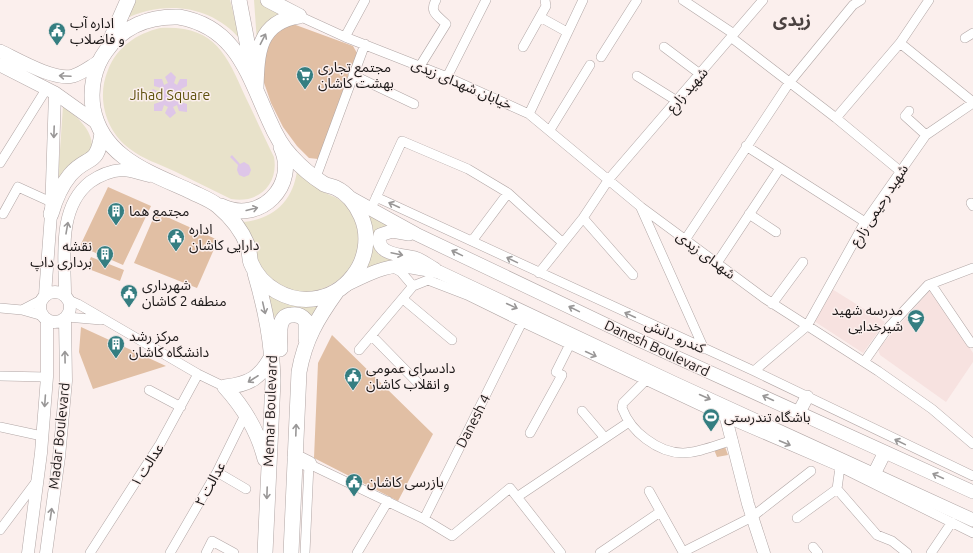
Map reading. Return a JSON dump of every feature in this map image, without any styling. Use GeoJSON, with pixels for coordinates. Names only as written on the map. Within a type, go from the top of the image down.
{"type":"FeatureCollection","features":[{"type":"Feature","properties":{"kind":"main road"},"geometry":{"type":"LineString","coordinates":[[120,0],[120,20]]}},
{"type":"Feature","properties":{"kind":"main road"},"geometry":{"type":"LineString","coordinates":[[51,208],[58,192],[69,176],[78,167],[92,159],[96,154],[99,128],[92,95],[93,81],[128,0]]}},
{"type":"Feature","properties":{"kind":"main road"},"geometry":{"type":"LineString","coordinates":[[239,0],[255,91]]}},
{"type":"Feature","properties":{"kind":"main road"},"geometry":{"type":"LineString","coordinates":[[268,0],[299,16]]}},
{"type":"Feature","properties":{"kind":"main road"},"geometry":{"type":"LineString","coordinates":[[255,91],[258,54],[265,35],[275,23],[299,16]]}},
{"type":"Feature","properties":{"kind":"main road"},"geometry":{"type":"LineString","coordinates":[[0,51],[58,76],[72,76],[85,71],[103,56],[120,35],[138,24],[158,18],[180,17],[190,19],[210,27],[227,40],[240,57],[279,141],[284,154],[286,173],[279,191],[272,199],[256,209],[247,211],[228,209],[122,157],[114,150],[99,128],[51,90],[0,65]]}},
{"type":"Feature","properties":{"kind":"main road"},"geometry":{"type":"LineString","coordinates":[[215,203],[230,216],[248,246],[250,262],[263,281],[274,290],[291,297],[310,299],[328,295],[341,288],[357,271],[361,263],[366,245],[366,236],[362,218],[355,205],[346,195],[338,189],[324,184],[291,156],[279,141]]}},
{"type":"Feature","properties":{"kind":"main road","name":"Danesh Boulevard"},"geometry":{"type":"LineString","coordinates":[[346,195],[374,203],[428,240],[595,319],[973,492]]}},
{"type":"Feature","properties":{"kind":"main road"},"geometry":{"type":"LineString","coordinates":[[428,240],[406,233],[392,232],[383,233],[379,238],[383,249],[389,252],[417,258],[439,272]]}},
{"type":"Feature","properties":{"kind":"main road","name":"Danesh Boulevard"},"geometry":{"type":"LineString","coordinates":[[341,288],[371,273],[392,267],[402,266],[439,272],[649,376],[769,431],[874,474],[973,520]]}},
{"type":"Feature","properties":{"kind":"main road","name":"Memar Boulevard"},"geometry":{"type":"LineString","coordinates":[[255,270],[271,338],[273,381],[265,553]]}},
{"type":"Feature","properties":{"kind":"main road","name":"Memar Boulevard"},"geometry":{"type":"LineString","coordinates":[[291,553],[299,372],[306,342],[316,321],[341,288]]}},
{"type":"Feature","properties":{"kind":"main road"},"geometry":{"type":"LineString","coordinates":[[273,381],[280,369],[280,324],[285,317],[296,315],[304,318],[307,324],[306,342]]}},
{"type":"Feature","properties":{"kind":"main road"},"geometry":{"type":"LineString","coordinates":[[268,469],[256,432],[246,413],[225,387],[247,383],[254,379],[266,367],[272,356]]}},
{"type":"Feature","properties":{"kind":"main road"},"geometry":{"type":"LineString","coordinates":[[798,412],[807,397]]}},
{"type":"Feature","properties":{"kind":"main road"},"geometry":{"type":"LineString","coordinates":[[874,474],[885,452]]}},
{"type":"Feature","properties":{"kind":"main road"},"geometry":{"type":"LineString","coordinates":[[295,457],[309,464]]}},
{"type":"Feature","properties":{"kind":"street"},"geometry":{"type":"LineString","coordinates":[[345,37],[365,0]]}},
{"type":"Feature","properties":{"kind":"street"},"geometry":{"type":"LineString","coordinates":[[420,66],[446,24],[433,11],[432,6],[436,0]]}},
{"type":"Feature","properties":{"kind":"street"},"geometry":{"type":"LineString","coordinates":[[447,77],[486,0]]}},
{"type":"Feature","properties":{"kind":"street"},"geometry":{"type":"LineString","coordinates":[[523,47],[546,6],[545,0]]}},
{"type":"Feature","properties":{"kind":"street"},"geometry":{"type":"LineString","coordinates":[[529,114],[583,0]]}},
{"type":"Feature","properties":{"kind":"street"},"geometry":{"type":"LineString","coordinates":[[601,57],[637,0]]}},
{"type":"Feature","properties":{"kind":"street","name":"شهید زارع"},"geometry":{"type":"LineString","coordinates":[[539,274],[583,218],[609,179],[763,0]]}},
{"type":"Feature","properties":{"kind":"street"},"geometry":{"type":"LineString","coordinates":[[836,118],[900,43],[929,0]]}},
{"type":"Feature","properties":{"kind":"street"},"geometry":{"type":"LineString","coordinates":[[687,1],[733,36],[789,83],[836,118],[900,171]]}},
{"type":"Feature","properties":{"kind":"street"},"geometry":{"type":"LineString","coordinates":[[685,240],[789,83],[857,3]]}},
{"type":"Feature","properties":{"kind":"street","name":"خیابان شهدای زیدی"},"geometry":{"type":"LineString","coordinates":[[299,16],[345,37],[447,77],[529,114],[609,179]]}},
{"type":"Feature","properties":{"kind":"street"},"geometry":{"type":"LineString","coordinates":[[540,17],[567,32]]}},
{"type":"Feature","properties":{"kind":"street"},"geometry":{"type":"LineString","coordinates":[[900,43],[973,103]]}},
{"type":"Feature","properties":{"kind":"street"},"geometry":{"type":"LineString","coordinates":[[316,177],[365,44]]}},
{"type":"Feature","properties":{"kind":"street"},"geometry":{"type":"LineString","coordinates":[[664,47],[700,74]]}},
{"type":"Feature","properties":{"kind":"street"},"geometry":{"type":"LineString","coordinates":[[550,130],[590,65]]}},
{"type":"Feature","properties":{"kind":"street"},"geometry":{"type":"LineString","coordinates":[[353,75],[414,104]]}},
{"type":"Feature","properties":{"kind":"street"},"geometry":{"type":"LineString","coordinates":[[637,76],[676,101]]}},
{"type":"Feature","properties":{"kind":"street"},"geometry":{"type":"LineString","coordinates":[[0,162],[51,90]]}},
{"type":"Feature","properties":{"kind":"street"},"geometry":{"type":"LineString","coordinates":[[45,318],[40,305],[43,298],[51,208],[51,90]]}},
{"type":"Feature","properties":{"kind":"street","name":"شهید رحیمی زارع"},"geometry":{"type":"LineString","coordinates":[[754,372],[807,326],[865,222],[926,135],[973,103]]}},
{"type":"Feature","properties":{"kind":"street"},"geometry":{"type":"LineString","coordinates":[[909,111],[905,116],[926,135]]}},
{"type":"Feature","properties":{"kind":"street"},"geometry":{"type":"LineString","coordinates":[[374,203],[402,141],[468,169],[508,193],[563,243]]}},
{"type":"Feature","properties":{"kind":"street"},"geometry":{"type":"LineString","coordinates":[[746,146],[865,222]]}},
{"type":"Feature","properties":{"kind":"street"},"geometry":{"type":"LineString","coordinates":[[717,263],[780,168]]}},
{"type":"Feature","properties":{"kind":"street"},"geometry":{"type":"LineString","coordinates":[[66,318],[70,307],[67,298],[65,236],[70,212],[74,200],[79,192],[98,176],[116,171],[123,170],[165,179]]}},
{"type":"Feature","properties":{"kind":"street","name":"شهدای زیدی"},"geometry":{"type":"LineString","coordinates":[[609,179],[641,207],[772,304],[864,362],[932,409],[973,444]]}},
{"type":"Feature","properties":{"kind":"street"},"geometry":{"type":"LineString","coordinates":[[3,214],[18,187],[51,208]]}},
{"type":"Feature","properties":{"kind":"street"},"geometry":{"type":"LineString","coordinates":[[472,242],[508,193]]}},
{"type":"Feature","properties":{"kind":"street","name":"کندرو دانش"},"geometry":{"type":"LineString","coordinates":[[374,203],[472,242],[754,372],[973,476]]}},
{"type":"Feature","properties":{"kind":"street"},"geometry":{"type":"LineString","coordinates":[[641,207],[704,349]]}},
{"type":"Feature","properties":{"kind":"street"},"geometry":{"type":"LineString","coordinates":[[749,214],[776,232]]}},
{"type":"Feature","properties":{"kind":"street"},"geometry":{"type":"LineString","coordinates":[[583,218],[633,275]]}},
{"type":"Feature","properties":{"kind":"street"},"geometry":{"type":"LineString","coordinates":[[772,304],[803,262]]}},
{"type":"Feature","properties":{"kind":"street"},"geometry":{"type":"LineString","coordinates":[[392,267],[401,272],[413,286]]}},
{"type":"Feature","properties":{"kind":"street"},"geometry":{"type":"LineString","coordinates":[[864,362],[888,329],[928,286],[973,268]]}},
{"type":"Feature","properties":{"kind":"street"},"geometry":{"type":"LineString","coordinates":[[359,350],[413,286],[428,280],[467,295],[570,344],[649,376],[726,418],[769,431],[973,533]]}},
{"type":"Feature","properties":{"kind":"street"},"geometry":{"type":"LineString","coordinates":[[931,284],[971,343]]}},
{"type":"Feature","properties":{"kind":"street"},"geometry":{"type":"LineString","coordinates":[[22,310],[53,292],[67,298],[198,374],[225,387]]}},
{"type":"Feature","properties":{"kind":"street"},"geometry":{"type":"LineString","coordinates":[[403,299],[452,340]]}},
{"type":"Feature","properties":{"kind":"street"},"geometry":{"type":"LineString","coordinates":[[595,319],[603,303]]}},
{"type":"Feature","properties":{"kind":"street"},"geometry":{"type":"LineString","coordinates":[[0,308],[22,310],[54,322],[66,318],[104,320]]}},
{"type":"Feature","properties":{"kind":"street","name":"Madar Boulevard"},"geometry":{"type":"LineString","coordinates":[[28,553],[42,436],[47,377],[45,318]]}},
{"type":"Feature","properties":{"kind":"street","name":"Madar Boulevard"},"geometry":{"type":"LineString","coordinates":[[46,553],[59,457],[66,381],[66,318]]}},
{"type":"Feature","properties":{"kind":"street","name":"Danesh 4"},"geometry":{"type":"LineString","coordinates":[[424,519],[522,322]]}},
{"type":"Feature","properties":{"kind":"street"},"geometry":{"type":"LineString","coordinates":[[372,336],[418,383]]}},
{"type":"Feature","properties":{"kind":"street"},"geometry":{"type":"LineString","coordinates":[[530,433],[562,375],[556,372],[570,344]]}},
{"type":"Feature","properties":{"kind":"street","name":"عدالت ۱"},"geometry":{"type":"LineString","coordinates":[[90,553],[160,444],[198,374]]}},
{"type":"Feature","properties":{"kind":"street"},"geometry":{"type":"LineString","coordinates":[[0,376],[47,377]]}},
{"type":"Feature","properties":{"kind":"street"},"geometry":{"type":"LineString","coordinates":[[649,376],[623,403],[622,408],[629,422],[641,435],[664,451],[678,454],[688,454],[733,440]]}},
{"type":"Feature","properties":{"kind":"street"},"geometry":{"type":"LineString","coordinates":[[149,390],[181,406]]}},
{"type":"Feature","properties":{"kind":"street"},"geometry":{"type":"LineString","coordinates":[[582,411],[605,438]]}},
{"type":"Feature","properties":{"kind":"street","name":"عدالت ۲"},"geometry":{"type":"LineString","coordinates":[[170,553],[217,472],[246,413]]}},
{"type":"Feature","properties":{"kind":"street"},"geometry":{"type":"LineString","coordinates":[[726,418],[752,517],[764,553]]}},
{"type":"Feature","properties":{"kind":"street"},"geometry":{"type":"LineString","coordinates":[[517,497],[629,422]]}},
{"type":"Feature","properties":{"kind":"street"},"geometry":{"type":"LineString","coordinates":[[0,427],[42,436]]}},
{"type":"Feature","properties":{"kind":"street"},"geometry":{"type":"LineString","coordinates":[[304,553],[309,464],[424,519],[452,536],[510,488],[561,553]]}},
{"type":"Feature","properties":{"kind":"street"},"geometry":{"type":"LineString","coordinates":[[797,518],[837,489],[840,467]]}},
{"type":"Feature","properties":{"kind":"street"},"geometry":{"type":"LineString","coordinates":[[650,491],[660,512],[684,552],[752,517],[811,471]]}},
{"type":"Feature","properties":{"kind":"street"},"geometry":{"type":"LineString","coordinates":[[217,472],[246,489]]}},
{"type":"Feature","properties":{"kind":"street"},"geometry":{"type":"LineString","coordinates":[[0,530],[36,482]]}},
{"type":"Feature","properties":{"kind":"street"},"geometry":{"type":"LineString","coordinates":[[837,489],[877,535],[892,541],[907,553]]}},
{"type":"Feature","properties":{"kind":"street"},"geometry":{"type":"LineString","coordinates":[[357,553],[388,502]]}},
{"type":"Feature","properties":{"kind":"street"},"geometry":{"type":"LineString","coordinates":[[600,553],[660,512]]}},
{"type":"Feature","properties":{"kind":"street"},"geometry":{"type":"LineString","coordinates":[[931,553],[952,522]]}},
{"type":"Feature","properties":{"kind":"street"},"geometry":{"type":"LineString","coordinates":[[206,553],[212,541],[234,553]]}},
{"type":"Feature","properties":{"kind":"shaded area"},"geometry":{"type":"Polygon","coordinates":[[[171,72],[176,77],[174,83],[177,85],[180,79],[187,79],[187,86],[181,89],[183,92],[189,90],[194,95],[188,101],[182,98],[181,102],[187,104],[187,112],[179,111],[177,105],[173,107],[176,113],[170,118],[165,113],[168,107],[164,105],[162,111],[154,111],[154,104],[160,102],[159,98],[153,100],[147,95],[153,89],[159,92],[161,88],[154,86],[154,79],[162,79],[164,85],[168,83],[165,77],[171,72]]]}},
{"type":"Feature","properties":{"kind":"shaded area"},"geometry":{"type":"Polygon","coordinates":[[[232,155],[240,164],[244,162],[249,165],[251,170],[249,175],[244,177],[239,175],[237,170],[238,165],[230,157],[232,155]]]}},
{"type":"Feature","properties":{"kind":"shaded area"},"geometry":{"type":"Polygon","coordinates":[[[832,289],[885,322],[863,353],[814,321],[832,289]]]}},
{"type":"Feature","properties":{"kind":"shaded area"},"geometry":{"type":"Polygon","coordinates":[[[931,289],[973,353],[973,362],[946,402],[880,355],[878,349],[931,289]]]}},
{"type":"Feature","properties":{"kind":"green space"},"geometry":{"type":"Polygon","coordinates":[[[133,0],[230,0],[240,39],[228,27],[215,18],[200,12],[185,9],[169,8],[154,10],[123,20],[133,0]]]}},
{"type":"Feature","properties":{"kind":"green space"},"geometry":{"type":"Polygon","coordinates":[[[254,0],[261,0],[286,14],[257,42],[254,0]]]}},
{"type":"Feature","properties":{"kind":"green space","name":"Jihad Square"},"geometry":{"type":"Polygon","coordinates":[[[160,28],[178,28],[193,31],[206,37],[216,45],[224,55],[274,157],[275,167],[270,184],[258,195],[241,200],[231,199],[140,156],[122,142],[109,124],[103,103],[103,92],[108,70],[112,62],[122,48],[135,38],[160,28]]]}},
{"type":"Feature","properties":{"kind":"green space"},"geometry":{"type":"Polygon","coordinates":[[[63,106],[84,125],[88,131],[92,144],[92,151],[65,169],[58,179],[63,106]]]}},
{"type":"Feature","properties":{"kind":"green space"},"geometry":{"type":"Polygon","coordinates":[[[297,171],[317,188],[337,198],[348,208],[358,233],[357,252],[349,268],[336,281],[320,290],[302,292],[284,287],[267,274],[255,256],[242,222],[263,217],[280,207],[291,191],[295,182],[297,171]]]}},
{"type":"Feature","properties":{"kind":"green space"},"geometry":{"type":"Polygon","coordinates":[[[366,213],[397,229],[376,234],[374,247],[378,254],[382,257],[399,263],[363,273],[366,213]]]}},
{"type":"Feature","properties":{"kind":"green space"},"geometry":{"type":"Polygon","coordinates":[[[263,286],[327,299],[309,329],[283,311],[277,314],[272,320],[263,286]]]}},
{"type":"Feature","properties":{"kind":"building","name":"مجتمع تجاری بهشت کاشان"},"geometry":{"type":"Polygon","coordinates":[[[293,24],[353,46],[357,53],[318,159],[309,158],[297,146],[283,127],[271,103],[262,77],[264,43],[281,27],[293,24]]]}},
{"type":"Feature","properties":{"kind":"building","name":"مجتمع هما"},"geometry":{"type":"Polygon","coordinates":[[[108,187],[151,206],[123,265],[80,246],[108,187]]]}},
{"type":"Feature","properties":{"kind":"building","name":"اداره دارایی کاشان"},"geometry":{"type":"Polygon","coordinates":[[[156,212],[218,240],[197,288],[134,263],[156,212]]]}},
{"type":"Feature","properties":{"kind":"building","name":"نقشه برداری داپ"},"geometry":{"type":"Polygon","coordinates":[[[91,257],[124,270],[120,281],[86,268],[91,257]]]}},
{"type":"Feature","properties":{"kind":"building","name":"مرکز رشد دانشگاه کاشان"},"geometry":{"type":"Polygon","coordinates":[[[81,327],[166,366],[93,389],[79,352],[81,327]]]}},
{"type":"Feature","properties":{"kind":"building","name":"دادسرای عمومی و انقلاب کاشان"},"geometry":{"type":"Polygon","coordinates":[[[332,335],[433,434],[398,501],[314,458],[318,363],[332,335]]]}},
{"type":"Feature","properties":{"kind":"building"},"geometry":{"type":"Polygon","coordinates":[[[724,444],[728,455],[717,457],[713,447],[724,444]]]}},
{"type":"Feature","properties":{"kind":"place","name":"اداره آب و فاضلاب"},"geometry":{"type":"Point","coordinates":[57,46]}},
{"type":"Feature","properties":{"kind":"place","name":"مجتمع تجاری بهشت کاشان"},"geometry":{"type":"Point","coordinates":[305,90]}},
{"type":"Feature","properties":{"kind":"place","name":"مجتمع هما"},"geometry":{"type":"Point","coordinates":[116,226]}},
{"type":"Feature","properties":{"kind":"place","name":"اداره دارایی کاشان"},"geometry":{"type":"Point","coordinates":[176,252]}},
{"type":"Feature","properties":{"kind":"place","name":"نقشه برداری داپ"},"geometry":{"type":"Point","coordinates":[105,269]}},
{"type":"Feature","properties":{"kind":"place","name":"شهرداری منطفه 2 کاشان"},"geometry":{"type":"Point","coordinates":[129,308]}},
{"type":"Feature","properties":{"kind":"place","name":"مدرسه شهید شیرخدایی"},"geometry":{"type":"Point","coordinates":[916,333]}},
{"type":"Feature","properties":{"kind":"place","name":"مرکز رشد دانشگاه کاشان"},"geometry":{"type":"Point","coordinates":[116,359]}},
{"type":"Feature","properties":{"kind":"place","name":"دادسرای عمومی و انقلاب کاشان"},"geometry":{"type":"Point","coordinates":[353,391]}},
{"type":"Feature","properties":{"kind":"place","name":"باشگاه تندرستی"},"geometry":{"type":"Point","coordinates":[711,432]}},
{"type":"Feature","properties":{"kind":"place","name":"بازرسی کاشان"},"geometry":{"type":"Point","coordinates":[354,497]}},
{"type":"Feature","properties":{"kind":"district","name":"زیدی"},"geometry":{"type":"Point","coordinates":[792,20]}}]}
